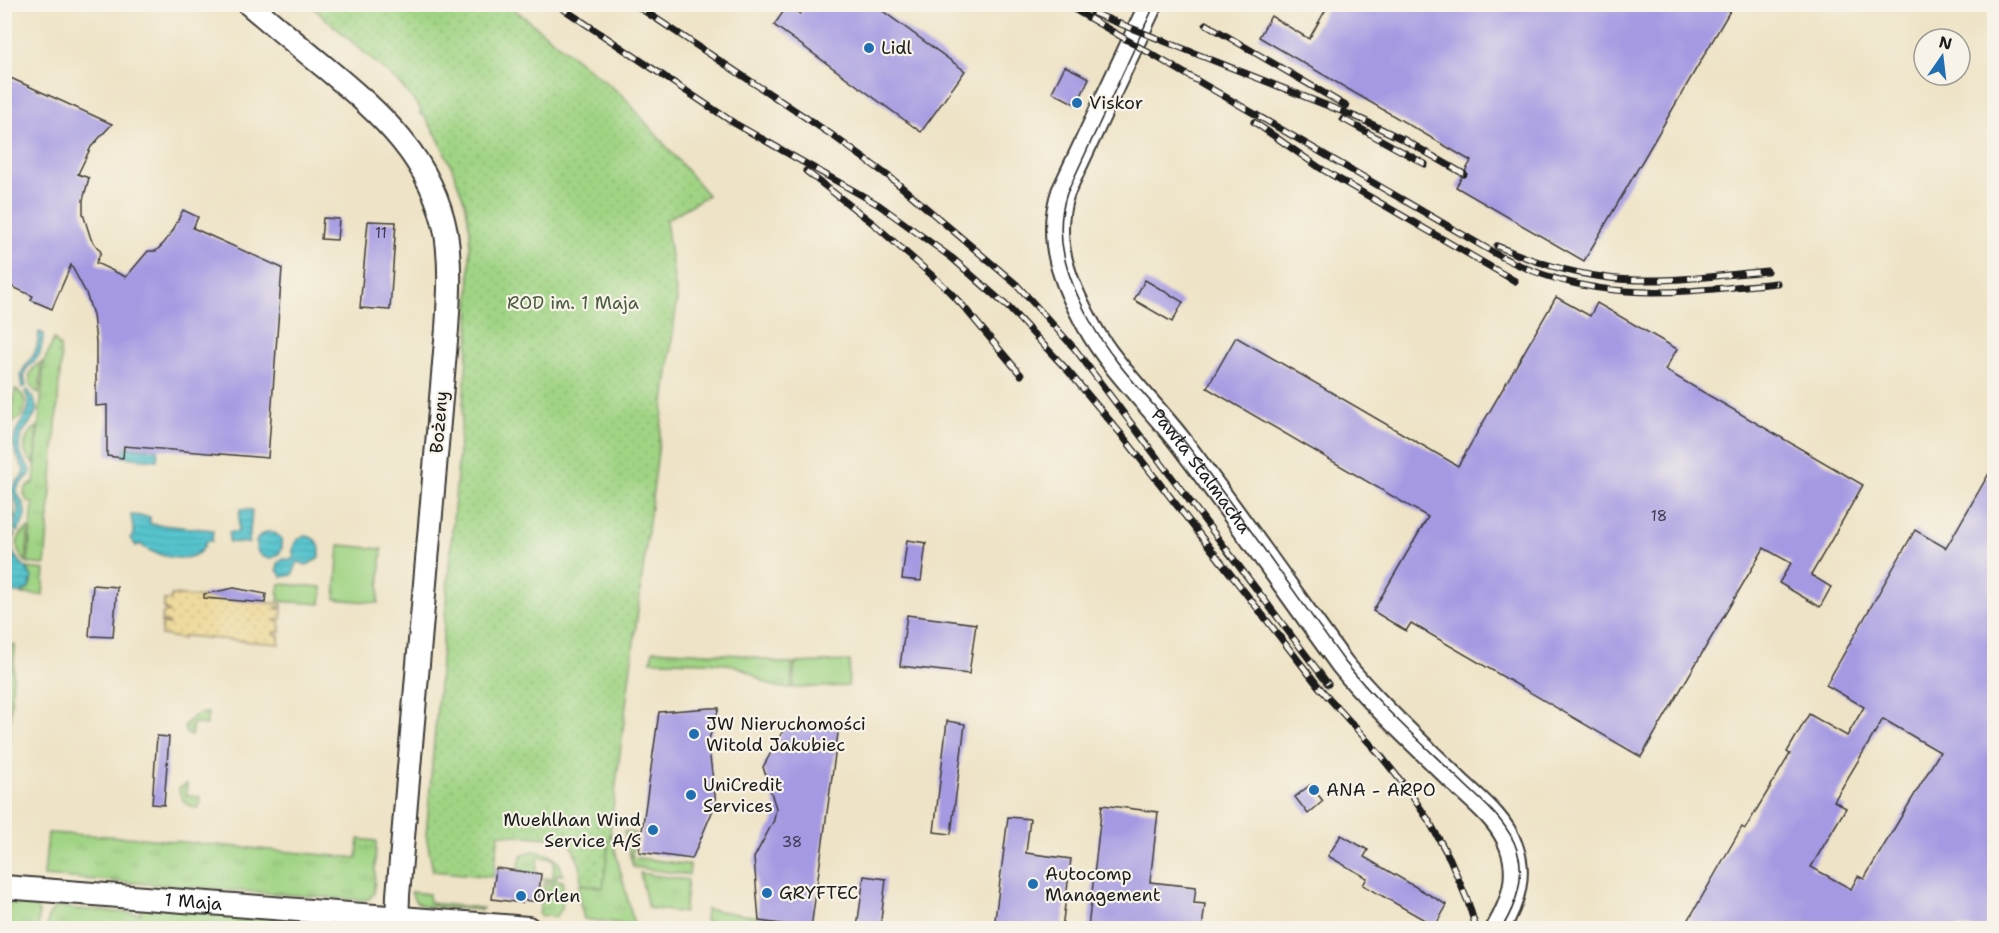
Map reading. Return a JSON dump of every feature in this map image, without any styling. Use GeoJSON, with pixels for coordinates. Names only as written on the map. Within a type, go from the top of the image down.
{"type":"FeatureCollection","features":[{"type":"Feature","properties":{"kind":"street","name":"Bożeny"},"geometry":{"type":"LineString","coordinates":[[249,4],[356,94],[399,135],[434,192],[446,237],[450,268],[447,329],[397,923]]}},
{"type":"Feature","properties":{"kind":"street","name":"Pawła Stalmacha"},"geometry":{"type":"LineString","coordinates":[[1151,4],[1072,171],[1059,204],[1056,233],[1065,273],[1087,323],[1102,347],[1183,445],[1342,664],[1500,826],[1509,841],[1515,860],[1516,878],[1509,908],[1498,928]]}},
{"type":"Feature","properties":{"kind":"street","name":"1 Maja"},"geometry":{"type":"LineString","coordinates":[[4,887],[397,923],[528,928]]}},
{"type":"Feature","properties":{"kind":"green space","name":"ROD im. 1 Maja"},"geometry":{"type":"Polygon","coordinates":[[[310,5],[509,5],[623,96],[708,195],[666,220],[677,300],[603,888],[581,884],[580,865],[569,840],[563,839],[499,834],[493,877],[433,871],[426,835],[469,335],[470,231],[466,206],[452,168],[437,136],[424,116],[419,113],[420,108],[400,84],[310,5]]]}},
{"type":"Feature","properties":{"kind":"green space"},"geometry":{"type":"Polygon","coordinates":[[[54,339],[60,347],[61,362],[45,565],[28,563],[33,503],[27,501],[24,493],[27,486],[34,483],[44,362],[54,339]]]}},
{"type":"Feature","properties":{"kind":"green space"},"geometry":{"type":"Polygon","coordinates":[[[42,362],[39,394],[31,386],[30,377],[33,369],[42,362]]]}},
{"type":"Feature","properties":{"kind":"green space"},"geometry":{"type":"Polygon","coordinates":[[[15,389],[23,397],[25,407],[21,416],[12,423],[15,389]]]}},
{"type":"Feature","properties":{"kind":"green space"},"geometry":{"type":"Polygon","coordinates":[[[37,427],[34,464],[26,455],[25,445],[28,435],[37,427]]]}},
{"type":"Feature","properties":{"kind":"green space"},"geometry":{"type":"Polygon","coordinates":[[[7,494],[13,505],[14,515],[12,526],[5,535],[7,494]]]}},
{"type":"Feature","properties":{"kind":"green space"},"geometry":{"type":"Polygon","coordinates":[[[29,528],[26,562],[19,553],[17,544],[24,531],[29,528]]]}},
{"type":"Feature","properties":{"kind":"green space"},"geometry":{"type":"Polygon","coordinates":[[[339,545],[382,549],[378,603],[335,599],[339,545]]]}},
{"type":"Feature","properties":{"kind":"green space"},"geometry":{"type":"Polygon","coordinates":[[[27,568],[45,570],[43,595],[20,594],[31,583],[31,576],[27,568]]]}},
{"type":"Feature","properties":{"kind":"green space"},"geometry":{"type":"Polygon","coordinates":[[[280,584],[322,587],[321,604],[278,601],[279,595],[277,594],[280,584]]]}},
{"type":"Feature","properties":{"kind":"green space"},"geometry":{"type":"Polygon","coordinates":[[[4,644],[15,645],[5,793],[4,644]]]}},
{"type":"Feature","properties":{"kind":"green space"},"geometry":{"type":"Polygon","coordinates":[[[653,650],[741,655],[793,663],[791,688],[767,684],[744,669],[728,664],[651,661],[653,650]]]}},
{"type":"Feature","properties":{"kind":"green space"},"geometry":{"type":"Polygon","coordinates":[[[850,661],[848,686],[793,688],[795,663],[850,661]]]}},
{"type":"Feature","properties":{"kind":"green space"},"geometry":{"type":"Polygon","coordinates":[[[208,713],[206,725],[193,723],[191,736],[186,733],[184,727],[191,718],[208,713]]]}},
{"type":"Feature","properties":{"kind":"green space"},"geometry":{"type":"Polygon","coordinates":[[[187,784],[186,795],[200,797],[199,808],[188,804],[181,796],[179,788],[187,784]]]}},
{"type":"Feature","properties":{"kind":"green space"},"geometry":{"type":"Polygon","coordinates":[[[610,830],[633,925],[584,919],[580,903],[579,884],[603,887],[610,830]]]}},
{"type":"Feature","properties":{"kind":"green space"},"geometry":{"type":"Polygon","coordinates":[[[624,831],[635,833],[632,857],[690,865],[689,875],[633,867],[624,831]]]}},
{"type":"Feature","properties":{"kind":"green space"},"geometry":{"type":"Polygon","coordinates":[[[48,833],[141,838],[357,858],[359,839],[376,841],[374,893],[369,899],[362,900],[44,876],[48,833]]]}},
{"type":"Feature","properties":{"kind":"green space"},"geometry":{"type":"Polygon","coordinates":[[[533,851],[553,857],[559,864],[563,875],[557,874],[556,880],[563,881],[563,893],[543,891],[544,884],[554,885],[554,882],[544,881],[544,878],[553,879],[554,859],[538,857],[536,873],[518,870],[521,856],[533,851]]]}},
{"type":"Feature","properties":{"kind":"green space"},"geometry":{"type":"Polygon","coordinates":[[[640,873],[688,880],[684,913],[648,908],[640,873]]]}},
{"type":"Feature","properties":{"kind":"green space"},"geometry":{"type":"Polygon","coordinates":[[[411,892],[429,894],[429,903],[483,908],[481,910],[424,906],[415,901],[411,892]]]}},
{"type":"Feature","properties":{"kind":"green space"},"geometry":{"type":"Polygon","coordinates":[[[542,895],[563,897],[562,909],[555,917],[539,915],[542,895]]]}},
{"type":"Feature","properties":{"kind":"green space"},"geometry":{"type":"Polygon","coordinates":[[[5,903],[35,905],[39,913],[38,928],[5,928],[5,903]]]}},
{"type":"Feature","properties":{"kind":"green space"},"geometry":{"type":"Polygon","coordinates":[[[141,906],[374,925],[380,928],[47,928],[49,916],[55,907],[140,914],[141,906]]]}},
{"type":"Feature","properties":{"kind":"green space"},"geometry":{"type":"Polygon","coordinates":[[[706,909],[758,917],[759,922],[804,928],[757,928],[705,921],[706,909]]]}},
{"type":"Feature","properties":{"kind":"sand"},"geometry":{"type":"Polygon","coordinates":[[[171,595],[282,604],[282,607],[276,607],[276,609],[282,609],[281,620],[275,620],[280,622],[280,632],[274,632],[279,635],[279,644],[184,636],[183,639],[161,635],[162,624],[169,625],[169,623],[161,622],[163,613],[170,612],[164,610],[164,600],[171,600],[171,595]]]}},
{"type":"Feature","properties":{"kind":"water"},"geometry":{"type":"Polygon","coordinates":[[[39,332],[44,334],[41,350],[26,370],[26,386],[22,388],[22,372],[35,352],[39,332]]]}},
{"type":"Feature","properties":{"kind":"water"},"geometry":{"type":"Polygon","coordinates":[[[28,390],[36,407],[35,414],[24,430],[19,445],[21,456],[31,471],[18,488],[17,494],[25,512],[24,520],[17,532],[14,530],[18,509],[12,490],[24,470],[14,444],[17,430],[29,406],[25,392],[28,390]]]}},
{"type":"Feature","properties":{"kind":"water"},"geometry":{"type":"Polygon","coordinates":[[[124,447],[158,450],[157,460],[123,457],[124,447]]]}},
{"type":"Feature","properties":{"kind":"water"},"geometry":{"type":"Polygon","coordinates":[[[240,509],[252,510],[249,543],[229,542],[229,532],[238,532],[240,509]]]}},
{"type":"Feature","properties":{"kind":"water"},"geometry":{"type":"Polygon","coordinates":[[[131,515],[150,517],[150,524],[213,530],[212,541],[206,541],[195,555],[186,558],[156,553],[140,544],[136,546],[130,538],[134,535],[131,515]]]}},
{"type":"Feature","properties":{"kind":"water"},"geometry":{"type":"Polygon","coordinates":[[[269,532],[278,536],[282,545],[278,554],[269,558],[260,554],[256,545],[260,536],[269,532]]]}},
{"type":"Feature","properties":{"kind":"water"},"geometry":{"type":"Polygon","coordinates":[[[12,533],[15,535],[12,543],[14,555],[32,578],[29,588],[20,593],[11,592],[5,587],[5,571],[10,562],[7,543],[12,533]]]}},
{"type":"Feature","properties":{"kind":"water"},"geometry":{"type":"Polygon","coordinates":[[[306,536],[314,539],[318,544],[320,551],[318,559],[307,565],[298,562],[292,575],[282,577],[277,570],[278,563],[284,559],[291,560],[294,557],[295,543],[306,536]]]}},
{"type":"Feature","properties":{"kind":"building","name":"Lidl"},"geometry":{"type":"Polygon","coordinates":[[[806,4],[873,4],[965,71],[921,132],[774,25],[788,5],[800,14],[806,4]]]}},
{"type":"Feature","properties":{"kind":"building"},"geometry":{"type":"Polygon","coordinates":[[[1329,4],[1734,4],[1584,261],[1456,187],[1471,161],[1259,37],[1271,16],[1309,39],[1329,4]]]}},
{"type":"Feature","properties":{"kind":"building"},"geometry":{"type":"Polygon","coordinates":[[[1065,66],[1089,78],[1077,105],[1052,92],[1065,66]]]}},
{"type":"Feature","properties":{"kind":"building"},"geometry":{"type":"Polygon","coordinates":[[[4,75],[112,124],[91,147],[78,174],[89,178],[83,200],[83,214],[91,239],[101,252],[96,263],[126,277],[148,251],[156,251],[164,243],[183,210],[198,217],[193,228],[282,268],[268,458],[124,446],[123,458],[107,456],[107,405],[96,406],[96,342],[93,315],[86,293],[71,265],[52,309],[31,300],[33,296],[4,283],[4,75]]]}},
{"type":"Feature","properties":{"kind":"building"},"geometry":{"type":"Polygon","coordinates":[[[323,218],[339,219],[337,240],[321,239],[323,218]]]}},
{"type":"Feature","properties":{"kind":"building"},"geometry":{"type":"Polygon","coordinates":[[[368,221],[396,222],[390,310],[360,308],[368,221]]]}},
{"type":"Feature","properties":{"kind":"building"},"geometry":{"type":"Polygon","coordinates":[[[1145,280],[1183,302],[1172,322],[1134,300],[1145,280]]]}},
{"type":"Feature","properties":{"kind":"building"},"geometry":{"type":"Polygon","coordinates":[[[1556,297],[1590,316],[1597,303],[1677,349],[1665,370],[1863,485],[1811,575],[1831,587],[1820,607],[1779,583],[1791,563],[1764,548],[1641,757],[1411,623],[1406,631],[1373,611],[1428,517],[1207,388],[1236,337],[1458,466],[1556,297]]]}},
{"type":"Feature","properties":{"kind":"building"},"geometry":{"type":"Polygon","coordinates":[[[1995,463],[1995,928],[1684,928],[1742,827],[1745,829],[1790,754],[1787,752],[1809,714],[1847,736],[1864,707],[1826,685],[1915,530],[1946,548],[1995,463]],[[1883,719],[1834,801],[1846,808],[1811,867],[1851,889],[1858,876],[1864,879],[1940,752],[1883,719]]]}},
{"type":"Feature","properties":{"kind":"building"},"geometry":{"type":"Polygon","coordinates":[[[907,540],[926,543],[921,581],[902,579],[907,540]]]}},
{"type":"Feature","properties":{"kind":"building"},"geometry":{"type":"Polygon","coordinates":[[[93,585],[117,587],[113,637],[89,636],[93,585]]]}},
{"type":"Feature","properties":{"kind":"building"},"geometry":{"type":"Polygon","coordinates":[[[234,588],[266,594],[265,603],[204,598],[204,594],[234,588]]]}},
{"type":"Feature","properties":{"kind":"building"},"geometry":{"type":"Polygon","coordinates":[[[907,615],[976,624],[969,674],[900,666],[907,615]]]}},
{"type":"Feature","properties":{"kind":"building"},"geometry":{"type":"Polygon","coordinates":[[[719,708],[708,742],[716,803],[692,859],[639,852],[659,712],[719,708]]]}},
{"type":"Feature","properties":{"kind":"building"},"geometry":{"type":"Polygon","coordinates":[[[947,721],[965,724],[951,834],[934,832],[947,721]]]}},
{"type":"Feature","properties":{"kind":"building"},"geometry":{"type":"Polygon","coordinates":[[[839,726],[811,928],[759,921],[754,858],[774,820],[776,808],[763,767],[784,729],[839,726]]]}},
{"type":"Feature","properties":{"kind":"building"},"geometry":{"type":"Polygon","coordinates":[[[157,736],[169,737],[164,805],[152,804],[157,736]]]}},
{"type":"Feature","properties":{"kind":"building"},"geometry":{"type":"Polygon","coordinates":[[[1310,785],[1323,801],[1308,814],[1295,797],[1310,785]]]}},
{"type":"Feature","properties":{"kind":"building"},"geometry":{"type":"Polygon","coordinates":[[[1102,805],[1158,812],[1150,882],[1196,887],[1194,903],[1205,904],[1202,928],[1088,928],[1102,805]]]}},
{"type":"Feature","properties":{"kind":"building","name":"Autocomp Management"},"geometry":{"type":"Polygon","coordinates":[[[1008,817],[1030,819],[1026,853],[1071,859],[1062,928],[994,928],[1008,817]]]}},
{"type":"Feature","properties":{"kind":"building"},"geometry":{"type":"Polygon","coordinates":[[[1341,835],[1368,850],[1364,857],[1447,905],[1435,926],[1363,885],[1367,878],[1328,856],[1341,835]]]}},
{"type":"Feature","properties":{"kind":"building"},"geometry":{"type":"Polygon","coordinates":[[[496,868],[541,874],[538,902],[522,900],[522,903],[492,899],[496,868]]]}},
{"type":"Feature","properties":{"kind":"building"},"geometry":{"type":"Polygon","coordinates":[[[864,876],[886,879],[880,928],[857,928],[864,876]]]}},
{"type":"Feature","properties":{"kind":"tram line"},"geometry":{"type":"LineString","coordinates":[[1155,4],[1067,193],[1061,226],[1062,242],[1064,258],[1075,289],[1089,319],[1109,351],[1205,468],[1345,662],[1386,708],[1501,821],[1513,840],[1520,860],[1518,890],[1512,910],[1502,928]]}},
{"type":"Feature","properties":{"kind":"railway"},"geometry":{"type":"LineString","coordinates":[[556,4],[734,123],[879,205],[952,258],[1009,308],[1068,371],[1121,434],[1319,687],[1408,790],[1429,821],[1450,859],[1476,928]]}},
{"type":"Feature","properties":{"kind":"railway"},"geometry":{"type":"LineString","coordinates":[[634,4],[832,135],[891,178],[1017,285],[1075,349],[1328,684]]}},
{"type":"Feature","properties":{"kind":"railway"},"geometry":{"type":"LineString","coordinates":[[1065,4],[1498,255],[1533,271],[1567,282],[1635,292],[1704,290],[1777,283]]}},
{"type":"Feature","properties":{"kind":"railway"},"geometry":{"type":"LineString","coordinates":[[1093,13],[1361,119],[1408,142]]}},
{"type":"Feature","properties":{"kind":"railway"},"geometry":{"type":"LineString","coordinates":[[1206,24],[1346,106]]}},
{"type":"Feature","properties":{"kind":"railway"},"geometry":{"type":"LineString","coordinates":[[1343,119],[1425,164]]}},
{"type":"Feature","properties":{"kind":"railway"},"geometry":{"type":"LineString","coordinates":[[1254,122],[1320,168],[1515,281]]}},
{"type":"Feature","properties":{"kind":"railway"},"geometry":{"type":"LineString","coordinates":[[1403,139],[1464,174]]}},
{"type":"Feature","properties":{"kind":"railway"},"geometry":{"type":"LineString","coordinates":[[806,171],[875,225],[945,287],[1021,375]]}},
{"type":"Feature","properties":{"kind":"railway"},"geometry":{"type":"LineString","coordinates":[[1497,246],[1566,270],[1620,279],[1670,280],[1767,271]]}},
{"type":"Feature","properties":{"kind":"place","name":"Lidl"},"geometry":{"type":"Point","coordinates":[869,48]}},
{"type":"Feature","properties":{"kind":"place","name":"Viskor"},"geometry":{"type":"Point","coordinates":[1077,103]}},
{"type":"Feature","properties":{"kind":"place","name":"JW Nieruchomości Witold Jakubiec"},"geometry":{"type":"Point","coordinates":[694,734]}},
{"type":"Feature","properties":{"kind":"place","name":"ANA - ARPO"},"geometry":{"type":"Point","coordinates":[1314,790]}},
{"type":"Feature","properties":{"kind":"place","name":"UniCredit Services"},"geometry":{"type":"Point","coordinates":[691,795]}},
{"type":"Feature","properties":{"kind":"place","name":"Muehlhan Wind Service A/S"},"geometry":{"type":"Point","coordinates":[653,830]}},
{"type":"Feature","properties":{"kind":"place","name":"Autocomp Management"},"geometry":{"type":"Point","coordinates":[1033,884]}},
{"type":"Feature","properties":{"kind":"place","name":"GRYFTEC"},"geometry":{"type":"Point","coordinates":[767,893]}},
{"type":"Feature","properties":{"kind":"place","name":"Orlen"},"geometry":{"type":"Point","coordinates":[521,896]}}]}
